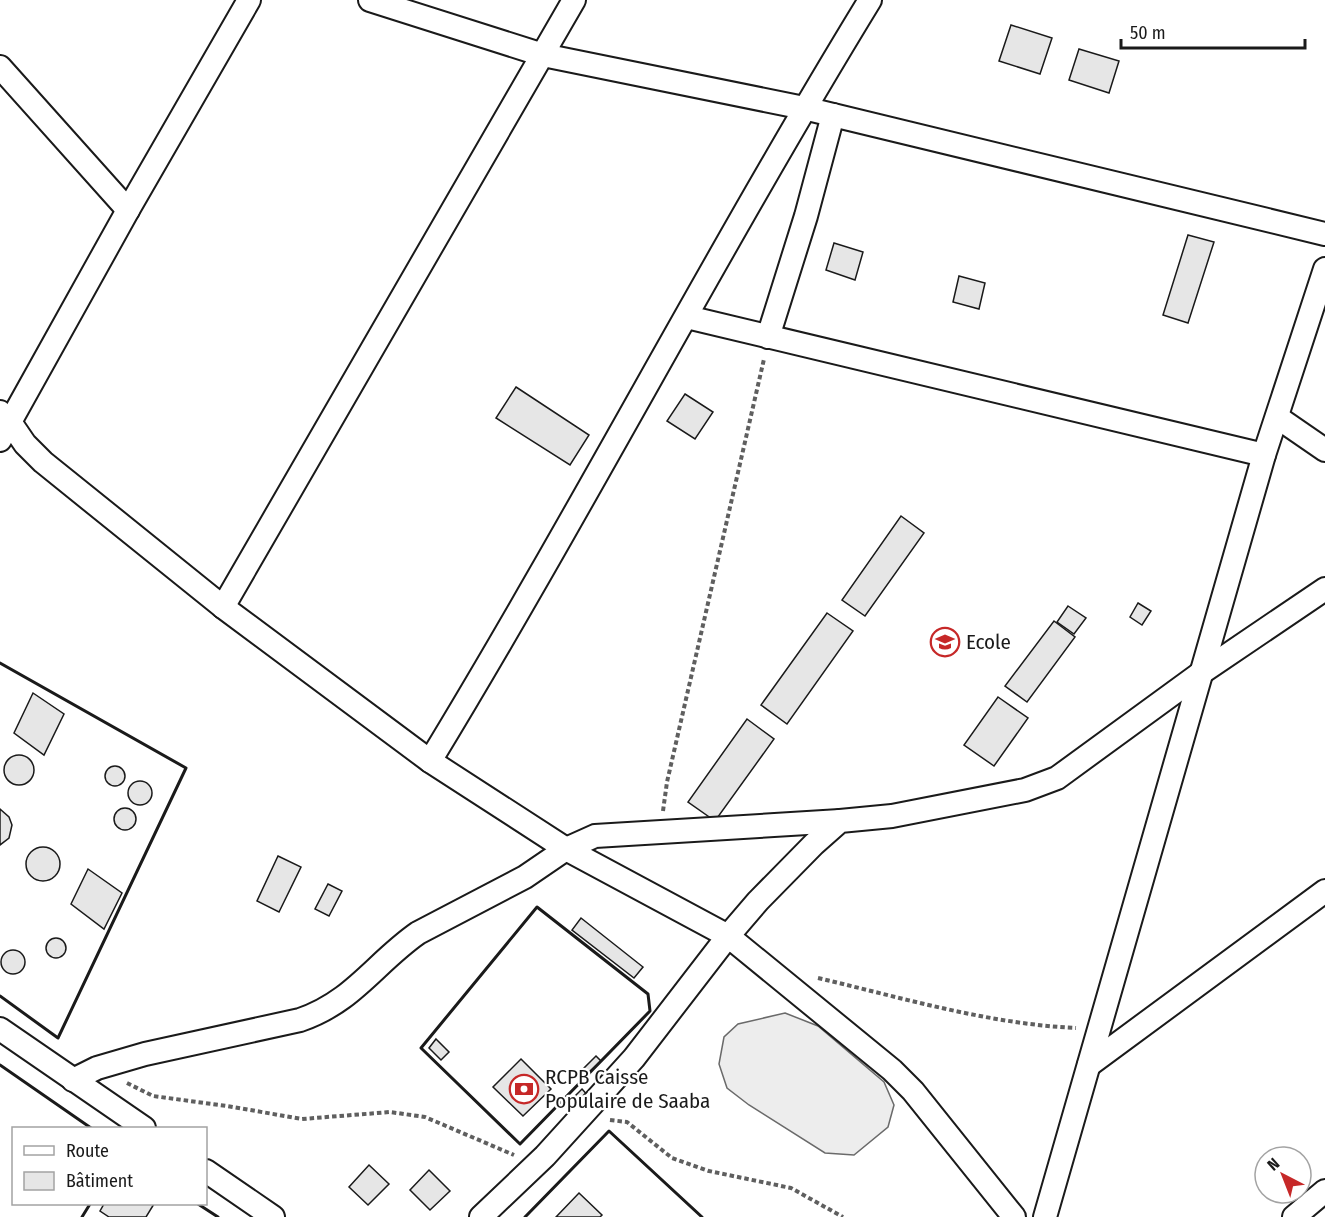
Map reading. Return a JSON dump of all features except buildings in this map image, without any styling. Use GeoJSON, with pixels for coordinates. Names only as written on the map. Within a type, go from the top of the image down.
{"type":"FeatureCollection","features":[{"type":"Feature","properties":{"kind":"street"},"geometry":{"type":"LineString","coordinates":[[249,0],[3,425],[43,462],[223,607],[430,761],[566,849],[728,936],[892,1070],[913,1091],[1014,1217]]}},
{"type":"Feature","properties":{"kind":"street"},"geometry":{"type":"LineString","coordinates":[[370,0],[543,55],[804,108],[1325,234]]}},
{"type":"Feature","properties":{"kind":"street"},"geometry":{"type":"LineString","coordinates":[[223,607],[574,0]]}},
{"type":"Feature","properties":{"kind":"street"},"geometry":{"type":"LineString","coordinates":[[430,761],[687,317],[804,108],[870,0]]}},
{"type":"Feature","properties":{"kind":"street"},"geometry":{"type":"LineString","coordinates":[[0,67],[128,210]]}},
{"type":"Feature","properties":{"kind":"street"},"geometry":{"type":"LineString","coordinates":[[768,337],[806,216],[833,115]]}},
{"type":"Feature","properties":{"kind":"street"},"geometry":{"type":"LineString","coordinates":[[1045,1217],[1264,455],[1325,269]]}},
{"type":"Feature","properties":{"kind":"street"},"geometry":{"type":"LineString","coordinates":[[687,317],[1264,455]]}},
{"type":"Feature","properties":{"kind":"street"},"geometry":{"type":"LineString","coordinates":[[1277,417],[1325,450]]}},
{"type":"Feature","properties":{"kind":"street"},"geometry":{"type":"LineString","coordinates":[[73,1080],[97,1068],[145,1054],[315,1015],[344,998],[405,942],[418,933],[525,877],[566,849],[595,836],[892,816],[1013,792],[1057,778],[1201,673],[1325,589]]}},
{"type":"Feature","properties":{"kind":"street"},"geometry":{"type":"LineString","coordinates":[[482,1217],[545,1156],[634,1058],[728,936],[758,901],[840,821]]}},
{"type":"Feature","properties":{"kind":"street"},"geometry":{"type":"LineString","coordinates":[[1089,1065],[1325,891]]}},
{"type":"Feature","properties":{"kind":"street"},"geometry":{"type":"LineString","coordinates":[[0,1029],[143,1127]]}},
{"type":"Feature","properties":{"kind":"street"},"geometry":{"type":"LineString","coordinates":[[207,1172],[273,1217]]}},
{"type":"Feature","properties":{"kind":"street"},"geometry":{"type":"LineString","coordinates":[[1294,1217],[1325,1191]]}},
{"type":"Feature","properties":{"kind":"path"},"geometry":{"type":"LineString","coordinates":[[660,831],[667,782],[768,337]]}},
{"type":"Feature","properties":{"kind":"path"},"geometry":{"type":"LineString","coordinates":[[808,976],[988,1017],[1056,1027],[1100,1029]]}},
{"type":"Feature","properties":{"kind":"path"},"geometry":{"type":"LineString","coordinates":[[97,1068],[153,1096],[302,1119],[390,1112],[425,1117],[525,1159],[545,1156]]}},
{"type":"Feature","properties":{"kind":"path"},"geometry":{"type":"LineString","coordinates":[[609,1119],[627,1122],[672,1158],[709,1171],[790,1188],[843,1217]]}},
{"type":"Feature","properties":{"kind":"shaded area"},"geometry":{"type":"Polygon","coordinates":[[[785,1013],[818,1026],[884,1082],[894,1105],[888,1127],[854,1155],[825,1153],[749,1105],[727,1088],[719,1064],[724,1037],[738,1024],[785,1013]]]}},
{"type":"Feature","properties":{"kind":"wall"},"geometry":{"type":"LineString","coordinates":[[0,663],[186,768],[58,1038],[0,996]]}},
{"type":"Feature","properties":{"kind":"wall"},"geometry":{"type":"LineString","coordinates":[[537,907],[648,994],[650,1011],[520,1144],[421,1048],[537,907]]}},
{"type":"Feature","properties":{"kind":"wall"},"geometry":{"type":"LineString","coordinates":[[0,1065],[90,1127]]}},
{"type":"Feature","properties":{"kind":"wall"},"geometry":{"type":"LineString","coordinates":[[525,1217],[609,1131],[702,1217]]}},
{"type":"Feature","properties":{"kind":"wall"},"geometry":{"type":"LineString","coordinates":[[82,1217],[89,1205]]}},
{"type":"Feature","properties":{"kind":"wall"},"geometry":{"type":"LineString","coordinates":[[200,1205],[218,1217]]}},
{"type":"Feature","properties":{"kind":"place","name":"Ecole"},"geometry":{"type":"Point","coordinates":[945,642]}},
{"type":"Feature","properties":{"kind":"place","name":"RCPB Caisse Populaire de Saaba"},"geometry":{"type":"Point","coordinates":[524,1089]}}]}
